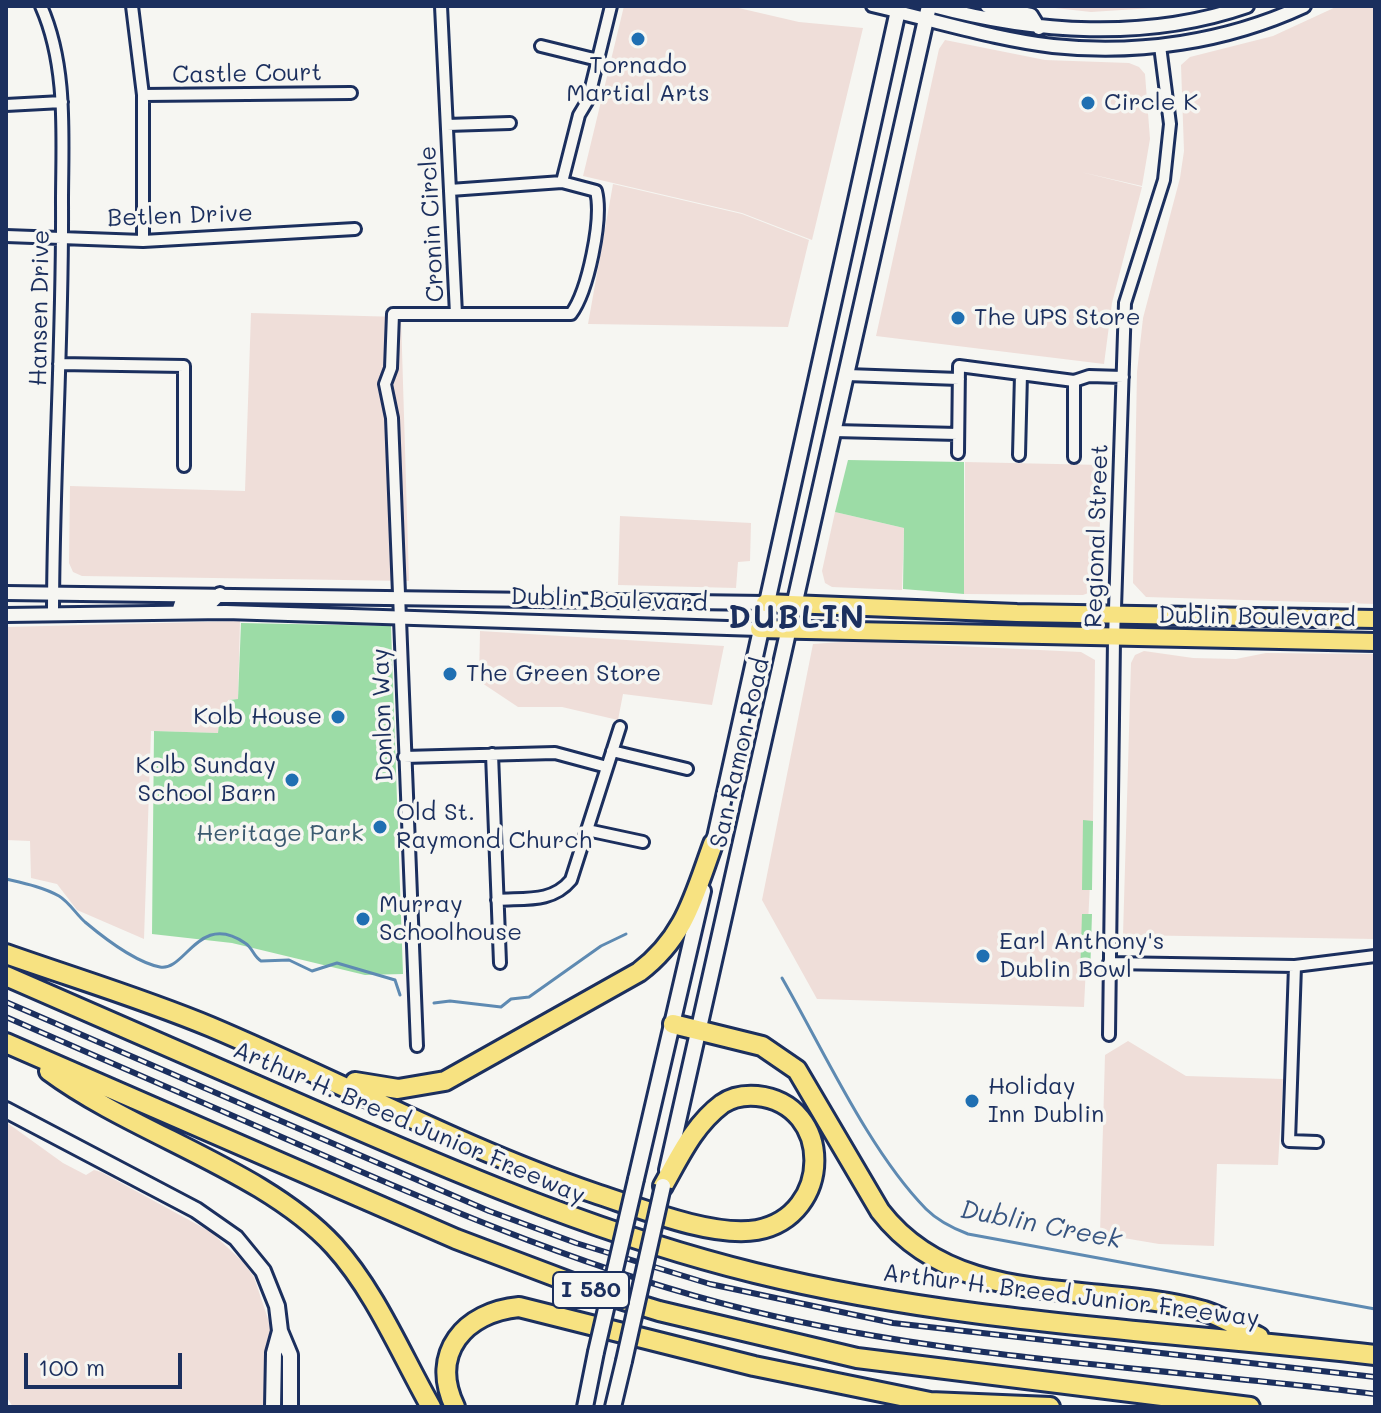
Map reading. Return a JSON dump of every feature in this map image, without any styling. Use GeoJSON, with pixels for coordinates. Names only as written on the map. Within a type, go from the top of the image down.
{"type":"FeatureCollection","features":[{"type":"Feature","properties":{"kind":"highway"},"geometry":{"type":"LineString","coordinates":[[306,1069],[372,1086],[398,1089],[445,1081],[479,1063],[630,978],[666,950],[686,918],[713,844]]}},
{"type":"Feature","properties":{"kind":"highway"},"geometry":{"type":"LineString","coordinates":[[6,954],[208,1026],[551,1178],[712,1228],[757,1230],[789,1217],[808,1193],[814,1177],[812,1142],[793,1112],[760,1096],[741,1096],[725,1101],[702,1121],[663,1186]]}},
{"type":"Feature","properties":{"kind":"highway","name":"Arthur H. Breed Junior Freeway"},"geometry":{"type":"LineString","coordinates":[[6,976],[482,1185],[614,1233],[687,1255],[823,1288],[954,1311],[1375,1355]]}},
{"type":"Feature","properties":{"kind":"highway"},"geometry":{"type":"LineString","coordinates":[[673,1024],[762,1046],[797,1070],[880,1211],[894,1229],[931,1259],[955,1271],[1004,1283],[1110,1295],[1205,1311],[1273,1344]]}},
{"type":"Feature","properties":{"kind":"highway","name":"I 580"},"geometry":{"type":"LineString","coordinates":[[6,1043],[456,1239],[591,1290],[659,1311],[857,1358],[1250,1407]]}},
{"type":"Feature","properties":{"kind":"highway"},"geometry":{"type":"LineString","coordinates":[[29,1053],[98,1103],[268,1194],[310,1223],[354,1271],[431,1407]]}},
{"type":"Feature","properties":{"kind":"highway"},"geometry":{"type":"LineString","coordinates":[[455,1407],[447,1382],[447,1366],[458,1337],[484,1314],[519,1307],[926,1405],[1050,1407]]}},
{"type":"Feature","properties":{"kind":"highway"},"geometry":{"type":"LineString","coordinates":[[1169,1407],[1189,1400]]}},
{"type":"Feature","properties":{"kind":"main road","name":"San Ramon Road"},"geometry":{"type":"LineString","coordinates":[[585,1407],[898,9]]}},
{"type":"Feature","properties":{"kind":"main road","name":"San Ramon Road"},"geometry":{"type":"LineString","coordinates":[[613,1407],[930,10]]}},
{"type":"Feature","properties":{"kind":"main road","name":"Dublin Boulevard"},"geometry":{"type":"LineString","coordinates":[[765,603],[1115,615],[1375,619]]}},
{"type":"Feature","properties":{"kind":"main road","name":"Dublin Boulevard"},"geometry":{"type":"LineString","coordinates":[[759,629],[1114,639],[1375,642]]}},
{"type":"Feature","properties":{"kind":"main road"},"geometry":{"type":"LineString","coordinates":[[6,1110],[196,1210],[227,1230],[263,1271],[277,1306],[280,1331],[290,1355],[290,1407]]}},
{"type":"Feature","properties":{"kind":"main road"},"geometry":{"type":"LineString","coordinates":[[273,1407],[274,1353],[280,1331]]}},
{"type":"Feature","properties":{"kind":"street","name":"Hansen Drive"},"geometry":{"type":"LineString","coordinates":[[41,6],[54,37],[62,102],[53,615]]}},
{"type":"Feature","properties":{"kind":"street"},"geometry":{"type":"LineString","coordinates":[[132,6],[143,95],[143,241]]}},
{"type":"Feature","properties":{"kind":"street","name":"Cronin Circle"},"geometry":{"type":"LineString","coordinates":[[441,6],[456,314],[571,314],[581,300],[600,207],[596,191],[562,182]]}},
{"type":"Feature","properties":{"kind":"street"},"geometry":{"type":"LineString","coordinates":[[450,190],[562,182],[579,115],[588,100],[611,6]]}},
{"type":"Feature","properties":{"kind":"street"},"geometry":{"type":"LineString","coordinates":[[872,6],[930,10],[1039,28],[1093,30],[1157,25],[1247,6]]}},
{"type":"Feature","properties":{"kind":"street"},"geometry":{"type":"LineString","coordinates":[[987,6],[1031,15],[1039,28]]}},
{"type":"Feature","properties":{"kind":"street"},"geometry":{"type":"LineString","coordinates":[[930,10],[1050,45],[1107,49],[1160,46],[1254,27],[1304,6]]}},
{"type":"Feature","properties":{"kind":"street"},"geometry":{"type":"LineString","coordinates":[[541,46],[598,60]]}},
{"type":"Feature","properties":{"kind":"street","name":"Regional Street"},"geometry":{"type":"LineString","coordinates":[[1109,1035],[1114,639],[1125,303],[1164,180],[1170,124],[1160,46]]}},
{"type":"Feature","properties":{"kind":"street","name":"Castle Court"},"geometry":{"type":"LineString","coordinates":[[143,95],[351,93]]}},
{"type":"Feature","properties":{"kind":"street"},"geometry":{"type":"LineString","coordinates":[[6,105],[62,102]]}},
{"type":"Feature","properties":{"kind":"street"},"geometry":{"type":"LineString","coordinates":[[447,125],[510,123]]}},
{"type":"Feature","properties":{"kind":"street","name":"Betlen Drive"},"geometry":{"type":"LineString","coordinates":[[6,236],[143,241],[355,229]]}},
{"type":"Feature","properties":{"kind":"street","name":"Donlon Way"},"geometry":{"type":"LineString","coordinates":[[417,1046],[392,418],[385,384],[391,368],[393,314],[456,314]]}},
{"type":"Feature","properties":{"kind":"street"},"geometry":{"type":"LineString","coordinates":[[59,364],[184,366],[184,466]]}},
{"type":"Feature","properties":{"kind":"street"},"geometry":{"type":"LineString","coordinates":[[958,453],[959,366],[1074,381],[1089,376],[1123,377]]}},
{"type":"Feature","properties":{"kind":"street"},"geometry":{"type":"LineString","coordinates":[[1019,455],[1021,374]]}},
{"type":"Feature","properties":{"kind":"street"},"geometry":{"type":"LineString","coordinates":[[847,375],[959,379]]}},
{"type":"Feature","properties":{"kind":"street"},"geometry":{"type":"LineString","coordinates":[[1074,381],[1074,457]]}},
{"type":"Feature","properties":{"kind":"street"},"geometry":{"type":"LineString","coordinates":[[834,431],[958,434]]}},
{"type":"Feature","properties":{"kind":"street","name":"Dublin Boulevard"},"geometry":{"type":"LineString","coordinates":[[6,593],[765,603]]}},
{"type":"Feature","properties":{"kind":"street","name":"Dublin Boulevard"},"geometry":{"type":"LineString","coordinates":[[178,612],[181,603],[212,602],[220,594]]}},
{"type":"Feature","properties":{"kind":"street","name":"Dublin Boulevard"},"geometry":{"type":"LineString","coordinates":[[6,615],[178,612],[759,629]]}},
{"type":"Feature","properties":{"kind":"street"},"geometry":{"type":"LineString","coordinates":[[497,900],[550,897],[561,892],[571,880],[620,727]]}},
{"type":"Feature","properties":{"kind":"street"},"geometry":{"type":"LineString","coordinates":[[612,751],[687,769]]}},
{"type":"Feature","properties":{"kind":"street"},"geometry":{"type":"LineString","coordinates":[[404,757],[555,753],[607,767]]}},
{"type":"Feature","properties":{"kind":"street"},"geometry":{"type":"LineString","coordinates":[[492,754],[500,963]]}},
{"type":"Feature","properties":{"kind":"street"},"geometry":{"type":"LineString","coordinates":[[587,830],[643,842]]}},
{"type":"Feature","properties":{"kind":"street"},"geometry":{"type":"LineString","coordinates":[[1109,963],[1295,966],[1375,956]]}},
{"type":"Feature","properties":{"kind":"street"},"geometry":{"type":"LineString","coordinates":[[1295,966],[1289,1141],[1317,1142]]}},
{"type":"Feature","properties":{"kind":"shaded area"},"geometry":{"type":"Polygon","coordinates":[[[624,6],[730,6],[799,22],[863,28],[812,240],[742,213],[583,176],[624,6]]]}},
{"type":"Feature","properties":{"kind":"shaded area"},"geometry":{"type":"Polygon","coordinates":[[[1037,6],[1183,6],[1091,12],[1037,6]]]}},
{"type":"Feature","properties":{"kind":"shaded area"},"geometry":{"type":"Polygon","coordinates":[[[1338,6],[1375,6],[1375,604],[1146,597],[1133,583],[1137,372],[1143,318],[1180,178],[1184,151],[1181,65],[1190,57],[1273,36],[1338,6]]]}},
{"type":"Feature","properties":{"kind":"shaded area"},"geometry":{"type":"Polygon","coordinates":[[[945,40],[1045,60],[1129,63],[1145,74],[1150,139],[1142,186],[1081,172],[1142,187],[1112,303],[1104,364],[876,336],[939,49],[945,40]]]}},
{"type":"Feature","properties":{"kind":"shaded area"},"geometry":{"type":"Polygon","coordinates":[[[613,184],[742,214],[809,240],[788,327],[588,324],[613,184]]]}},
{"type":"Feature","properties":{"kind":"shaded area"},"geometry":{"type":"Polygon","coordinates":[[[251,313],[401,317],[409,581],[82,576],[73,572],[69,563],[70,486],[245,491],[251,313]]]}},
{"type":"Feature","properties":{"kind":"shaded area"},"geometry":{"type":"Polygon","coordinates":[[[965,462],[1102,465],[1098,577],[1091,592],[1083,595],[964,594],[965,462]]]}},
{"type":"Feature","properties":{"kind":"shaded area"},"geometry":{"type":"Polygon","coordinates":[[[835,512],[904,528],[902,590],[832,587],[825,583],[822,571],[835,512]]]}},
{"type":"Feature","properties":{"kind":"shaded area"},"geometry":{"type":"Polygon","coordinates":[[[620,516],[751,523],[750,561],[738,562],[736,588],[618,585],[620,516]]]}},
{"type":"Feature","properties":{"kind":"shaded area"},"geometry":{"type":"Polygon","coordinates":[[[240,621],[238,699],[228,700],[228,713],[219,722],[218,733],[151,731],[144,939],[77,910],[57,884],[31,878],[30,841],[6,840],[6,627],[240,621]]]}},
{"type":"Feature","properties":{"kind":"shaded area"},"geometry":{"type":"Polygon","coordinates":[[[480,631],[724,646],[712,705],[623,694],[618,720],[562,707],[518,707],[479,681],[480,631]]]}},
{"type":"Feature","properties":{"kind":"shaded area"},"geometry":{"type":"Polygon","coordinates":[[[854,641],[1081,652],[1095,660],[1093,820],[1084,1007],[817,999],[762,900],[813,644],[854,641]]]}},
{"type":"Feature","properties":{"kind":"shaded area"},"geometry":{"type":"Polygon","coordinates":[[[1144,651],[1193,658],[1236,659],[1266,653],[1375,654],[1375,939],[1123,935],[1131,663],[1135,655],[1144,651]]]}},
{"type":"Feature","properties":{"kind":"shaded area"},"geometry":{"type":"Polygon","coordinates":[[[1128,1041],[1186,1076],[1283,1079],[1278,1165],[1217,1164],[1214,1246],[1159,1244],[1100,1234],[1105,1055],[1128,1041]]]}},
{"type":"Feature","properties":{"kind":"shaded area"},"geometry":{"type":"Polygon","coordinates":[[[6,1122],[63,1163],[86,1175],[94,1170],[101,1172],[211,1232],[243,1262],[254,1277],[271,1328],[268,1407],[13,1407],[6,1396],[6,1122]]]}},
{"type":"Feature","properties":{"kind":"green space"},"geometry":{"type":"Polygon","coordinates":[[[848,460],[964,462],[964,594],[903,589],[904,528],[835,512],[848,460]]]}},
{"type":"Feature","properties":{"kind":"green space","name":"Heritage Park"},"geometry":{"type":"Polygon","coordinates":[[[241,623],[391,626],[403,974],[365,975],[232,943],[152,934],[154,731],[218,733],[219,723],[228,713],[229,700],[238,699],[241,623]]]}},
{"type":"Feature","properties":{"kind":"green space"},"geometry":{"type":"Polygon","coordinates":[[[1083,820],[1093,821],[1092,890],[1082,890],[1083,820]]]}},
{"type":"Feature","properties":{"kind":"green space"},"geometry":{"type":"Polygon","coordinates":[[[1082,914],[1092,914],[1090,977],[1080,977],[1082,914]]]}},
{"type":"Feature","properties":{"kind":"waterway","name":"Dublin Creek"},"geometry":{"type":"LineString","coordinates":[[6,879],[59,896],[101,935],[130,955],[160,967],[177,961],[204,938],[216,934],[229,935],[248,945],[261,961],[289,960],[312,971],[337,963],[395,980],[400,995]]}},
{"type":"Feature","properties":{"kind":"waterway","name":"Dublin Creek"},"geometry":{"type":"LineString","coordinates":[[434,1003],[450,1001],[501,1007],[511,999],[529,997],[601,946],[626,934]]}},
{"type":"Feature","properties":{"kind":"waterway","name":"Dublin Creek"},"geometry":{"type":"LineString","coordinates":[[782,978],[885,1158],[926,1209],[946,1224],[968,1234],[1375,1309]]}},
{"type":"Feature","properties":{"kind":"railway"},"geometry":{"type":"LineString","coordinates":[[6,1002],[489,1211],[576,1243],[710,1284],[893,1323],[1375,1377]]}},
{"type":"Feature","properties":{"kind":"railway"},"geometry":{"type":"LineString","coordinates":[[6,1017],[475,1219],[583,1260],[692,1295],[825,1327],[903,1341],[1375,1394]]}},
{"type":"Feature","properties":{"kind":"place","name":"Tornado Martial Arts"},"geometry":{"type":"Point","coordinates":[638,39]}},
{"type":"Feature","properties":{"kind":"place","name":"Circle K"},"geometry":{"type":"Point","coordinates":[1088,103]}},
{"type":"Feature","properties":{"kind":"place","name":"The UPS Store"},"geometry":{"type":"Point","coordinates":[958,318]}},
{"type":"Feature","properties":{"kind":"place","name":"The Green Store"},"geometry":{"type":"Point","coordinates":[450,674]}},
{"type":"Feature","properties":{"kind":"place","name":"Kolb House"},"geometry":{"type":"Point","coordinates":[338,717]}},
{"type":"Feature","properties":{"kind":"place","name":"Kolb Sunday School Barn"},"geometry":{"type":"Point","coordinates":[292,780]}},
{"type":"Feature","properties":{"kind":"place","name":"Old St. Raymond Church"},"geometry":{"type":"Point","coordinates":[380,827]}},
{"type":"Feature","properties":{"kind":"place","name":"Murray Schoolhouse"},"geometry":{"type":"Point","coordinates":[363,919]}},
{"type":"Feature","properties":{"kind":"place","name":"Earl Anthony's Dublin Bowl"},"geometry":{"type":"Point","coordinates":[983,956]}},
{"type":"Feature","properties":{"kind":"place","name":"Holiday Inn Dublin"},"geometry":{"type":"Point","coordinates":[972,1101]}},
{"type":"Feature","properties":{"kind":"district","name":"DUBLIN"},"geometry":{"type":"Point","coordinates":[797,618]}}]}
